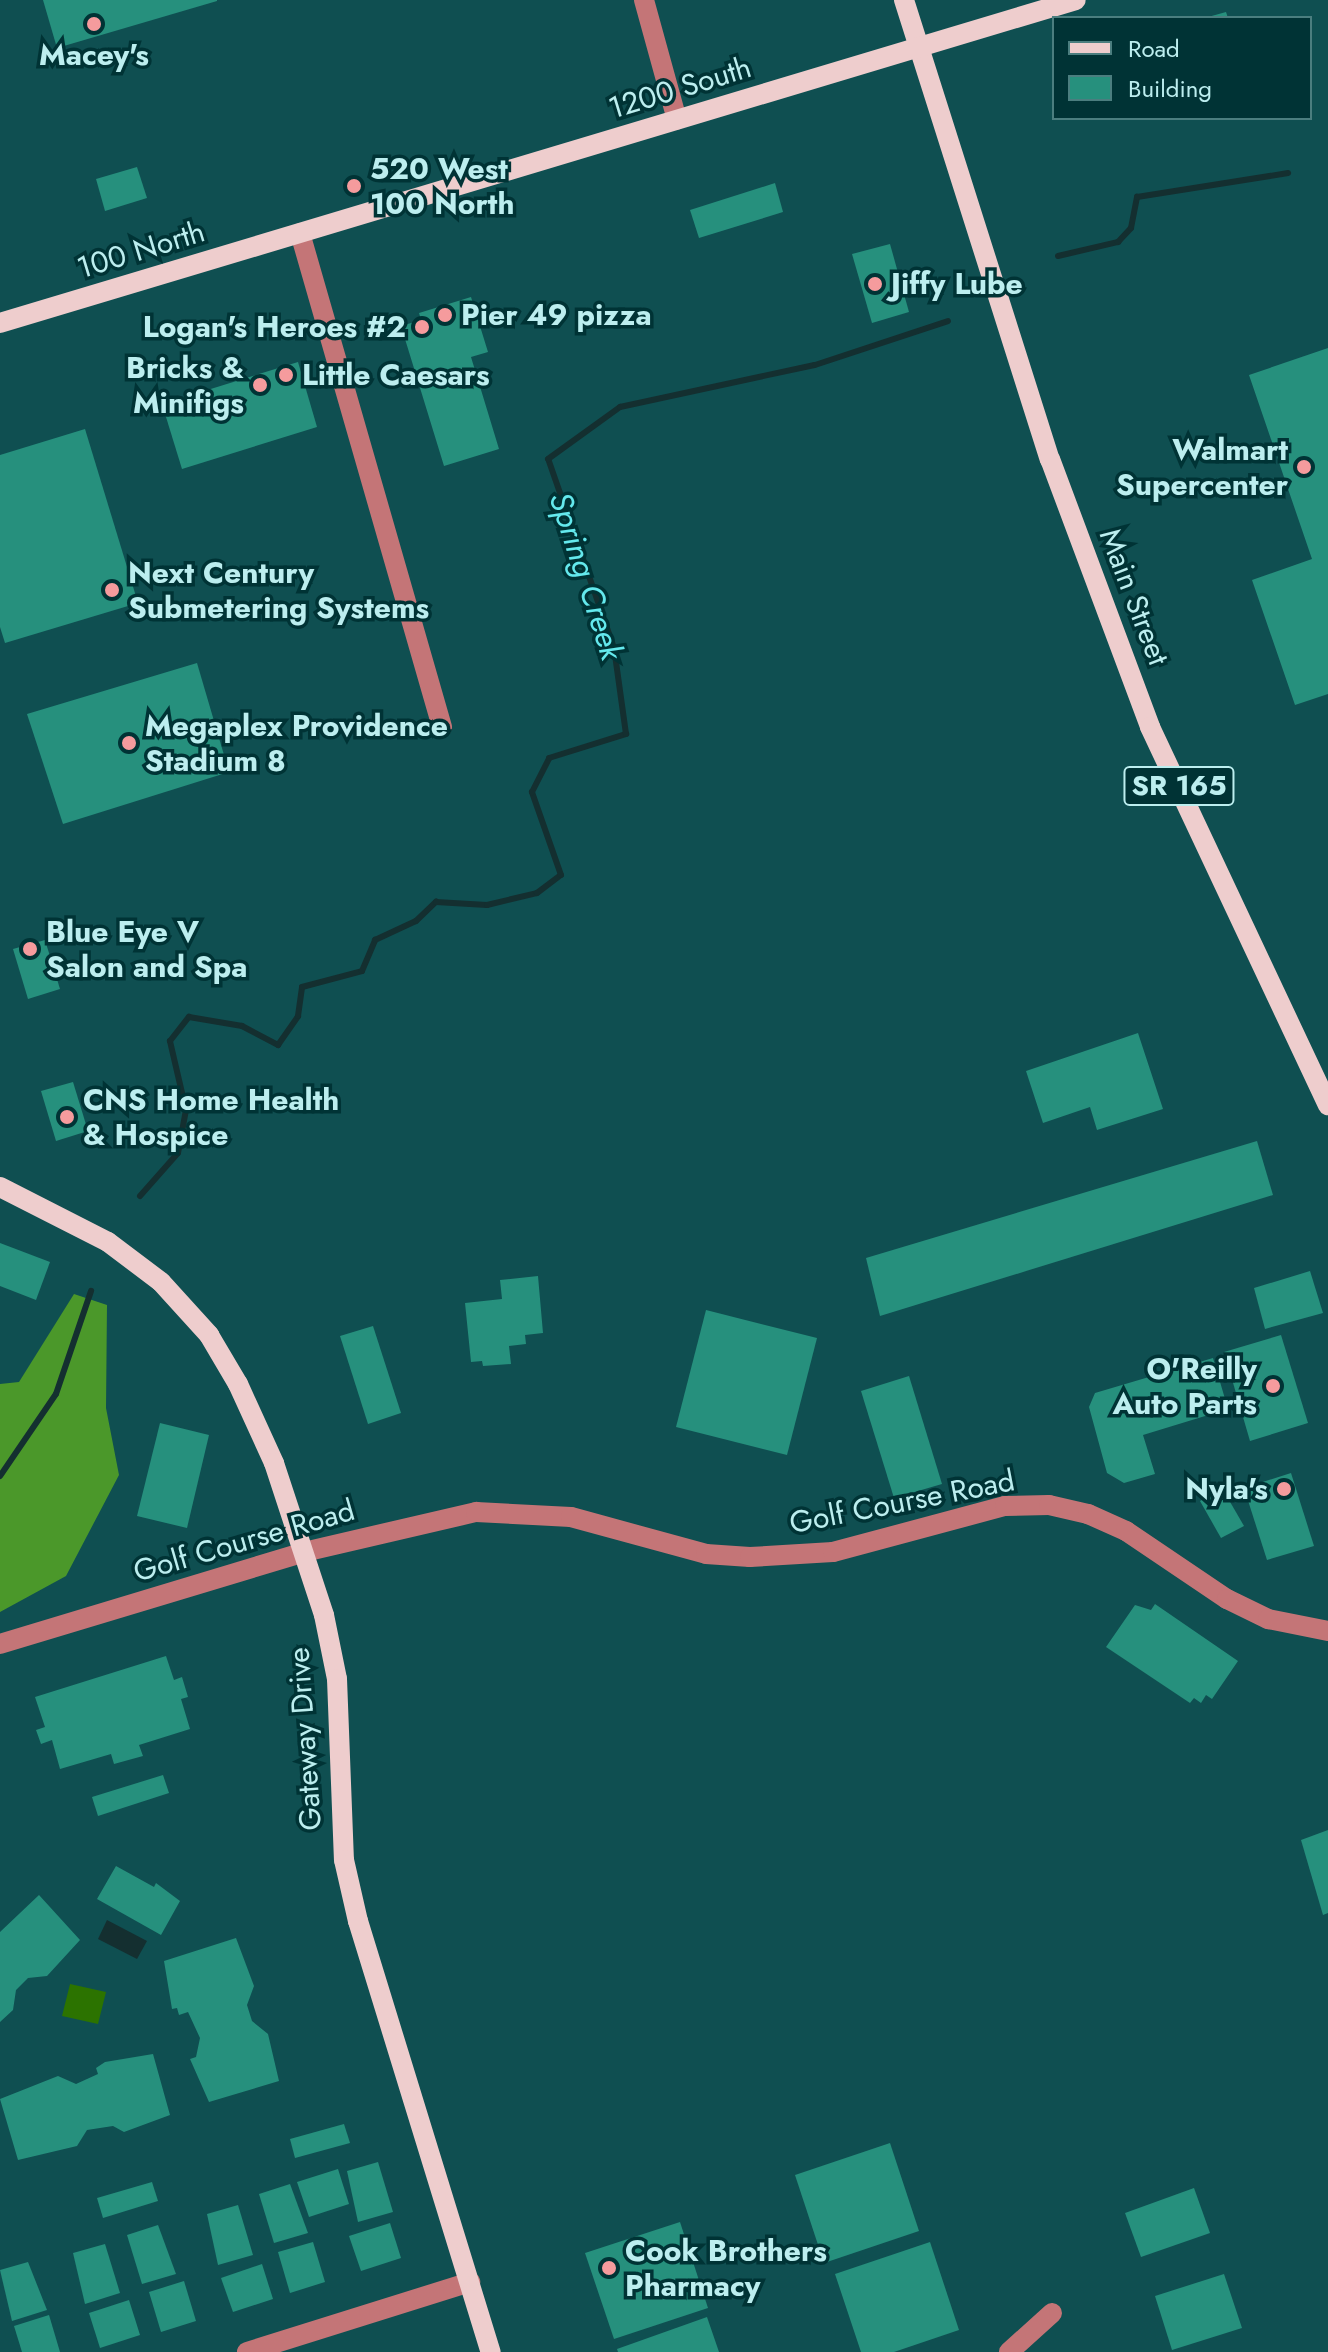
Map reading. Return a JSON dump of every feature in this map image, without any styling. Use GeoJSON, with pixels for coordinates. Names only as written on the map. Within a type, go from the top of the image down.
{"type":"FeatureCollection","features":[{"type":"Feature","properties":{"kind":"main road","name":"Main Street"},"geometry":{"type":"LineString","coordinates":[[904,0],[1050,459],[1150,727],[1328,1105]]}},
{"type":"Feature","properties":{"kind":"main road","name":"1200 South"},"geometry":{"type":"LineString","coordinates":[[300,233],[1076,0]]}},
{"type":"Feature","properties":{"kind":"main road","name":"100 North"},"geometry":{"type":"LineString","coordinates":[[0,323],[300,233]]}},
{"type":"Feature","properties":{"kind":"main road","name":"Gateway Drive"},"geometry":{"type":"LineString","coordinates":[[0,1187],[108,1242],[161,1282],[209,1335],[238,1384],[274,1463],[304,1552],[337,1679],[339,1810],[347,1875],[491,2352]]}},
{"type":"Feature","properties":{"kind":"street"},"geometry":{"type":"LineString","coordinates":[[644,0],[677,120]]}},
{"type":"Feature","properties":{"kind":"street"},"geometry":{"type":"LineString","coordinates":[[300,233],[442,727]]}},
{"type":"Feature","properties":{"kind":"street","name":"Golf Course Road"},"geometry":{"type":"LineString","coordinates":[[0,1644],[304,1552],[430,1519],[523,1512],[571,1517],[706,1554],[796,1556],[833,1552],[1005,1506],[1049,1505],[1088,1514],[1126,1531],[1227,1599],[1268,1619],[1328,1631]]}},
{"type":"Feature","properties":{"kind":"street"},"geometry":{"type":"LineString","coordinates":[[247,2352],[470,2282]]}},
{"type":"Feature","properties":{"kind":"street"},"geometry":{"type":"LineString","coordinates":[[1009,2352],[1052,2313]]}},
{"type":"Feature","properties":{"kind":"green space"},"geometry":{"type":"Polygon","coordinates":[[[74,1294],[107,1305],[106,1408],[119,1475],[66,1576],[0,1612],[0,1384],[19,1382],[74,1294]]]}},
{"type":"Feature","properties":{"kind":"green space"},"geometry":{"type":"Polygon","coordinates":[[[70,1984],[106,1992],[98,2024],[62,2016],[70,1984]]]}},
{"type":"Feature","properties":{"kind":"water"},"geometry":{"type":"Polygon","coordinates":[[[107,1920],[147,1941],[137,1959],[98,1939],[107,1920]]]}},
{"type":"Feature","properties":{"kind":"building","name":"Macey's"},"geometry":{"type":"Polygon","coordinates":[[[43,0],[217,0],[217,1],[57,48],[43,0]]]}},
{"type":"Feature","properties":{"kind":"building"},"geometry":{"type":"Polygon","coordinates":[[[137,167],[147,198],[105,211],[96,179],[137,167]]]}},
{"type":"Feature","properties":{"kind":"building"},"geometry":{"type":"Polygon","coordinates":[[[775,183],[783,212],[699,238],[690,210],[775,183]]]}},
{"type":"Feature","properties":{"kind":"building"},"geometry":{"type":"Polygon","coordinates":[[[890,244],[909,312],[872,323],[852,254],[890,244]]]}},
{"type":"Feature","properties":{"kind":"building"},"geometry":{"type":"Polygon","coordinates":[[[471,297],[488,352],[471,357],[499,449],[444,466],[401,326],[421,320],[419,313],[471,297]]]}},
{"type":"Feature","properties":{"kind":"building","name":"Walmart Supercenter"},"geometry":{"type":"Polygon","coordinates":[[[1328,348],[1328,694],[1295,705],[1252,580],[1312,559],[1249,375],[1328,348]]]}},
{"type":"Feature","properties":{"kind":"building"},"geometry":{"type":"Polygon","coordinates":[[[298,362],[317,427],[182,469],[162,404],[298,362]]]}},
{"type":"Feature","properties":{"kind":"building"},"geometry":{"type":"Polygon","coordinates":[[[85,429],[138,603],[5,643],[0,627],[0,455],[85,429]]]}},
{"type":"Feature","properties":{"kind":"building","name":"Megaplex Providence Stadium 8"},"geometry":{"type":"Polygon","coordinates":[[[197,663],[229,772],[63,824],[27,714],[197,663]]]}},
{"type":"Feature","properties":{"kind":"building"},"geometry":{"type":"Polygon","coordinates":[[[45,940],[60,989],[28,999],[13,949],[45,940]]]}},
{"type":"Feature","properties":{"kind":"building"},"geometry":{"type":"Polygon","coordinates":[[[1138,1033],[1163,1109],[1097,1130],[1090,1107],[1043,1123],[1026,1071],[1138,1033]]]}},
{"type":"Feature","properties":{"kind":"building"},"geometry":{"type":"Polygon","coordinates":[[[73,1082],[88,1131],[56,1141],[41,1091],[73,1082]]]}},
{"type":"Feature","properties":{"kind":"building"},"geometry":{"type":"Polygon","coordinates":[[[1257,1141],[1273,1195],[880,1316],[866,1258],[1257,1141]]]}},
{"type":"Feature","properties":{"kind":"building"},"geometry":{"type":"Polygon","coordinates":[[[0,1243],[50,1262],[36,1300],[0,1286],[0,1243]]]}},
{"type":"Feature","properties":{"kind":"building"},"geometry":{"type":"Polygon","coordinates":[[[1310,1271],[1323,1313],[1265,1329],[1254,1288],[1310,1271]]]}},
{"type":"Feature","properties":{"kind":"building"},"geometry":{"type":"Polygon","coordinates":[[[538,1276],[543,1333],[525,1335],[526,1344],[509,1346],[511,1364],[483,1366],[482,1361],[471,1362],[465,1303],[502,1299],[500,1280],[538,1276]]]}},
{"type":"Feature","properties":{"kind":"building"},"geometry":{"type":"Polygon","coordinates":[[[706,1310],[817,1338],[787,1455],[676,1427],[706,1310]]]}},
{"type":"Feature","properties":{"kind":"building"},"geometry":{"type":"Polygon","coordinates":[[[373,1326],[401,1413],[368,1424],[340,1336],[373,1326]]]}},
{"type":"Feature","properties":{"kind":"building"},"geometry":{"type":"Polygon","coordinates":[[[1281,1335],[1308,1423],[1250,1441],[1224,1352],[1281,1335]]]}},
{"type":"Feature","properties":{"kind":"building"},"geometry":{"type":"Polygon","coordinates":[[[1213,1358],[1228,1409],[1143,1435],[1155,1474],[1124,1483],[1107,1473],[1089,1407],[1095,1393],[1213,1358]]]}},
{"type":"Feature","properties":{"kind":"building"},"geometry":{"type":"Polygon","coordinates":[[[909,1376],[942,1484],[894,1498],[861,1391],[909,1376]]]}},
{"type":"Feature","properties":{"kind":"building"},"geometry":{"type":"Polygon","coordinates":[[[160,1423],[209,1435],[187,1528],[137,1516],[160,1423]]]}},
{"type":"Feature","properties":{"kind":"building"},"geometry":{"type":"Polygon","coordinates":[[[1291,1473],[1314,1546],[1267,1560],[1244,1488],[1291,1473]]]}},
{"type":"Feature","properties":{"kind":"building"},"geometry":{"type":"Polygon","coordinates":[[[1222,1488],[1244,1526],[1221,1538],[1200,1501],[1222,1488]]]}},
{"type":"Feature","properties":{"kind":"building"},"geometry":{"type":"Polygon","coordinates":[[[1155,1604],[1238,1661],[1212,1699],[1206,1695],[1201,1703],[1194,1698],[1190,1703],[1106,1647],[1135,1605],[1151,1610],[1155,1604]]]}},
{"type":"Feature","properties":{"kind":"building"},"geometry":{"type":"Polygon","coordinates":[[[166,1656],[174,1680],[182,1677],[188,1697],[181,1699],[190,1729],[139,1745],[143,1756],[114,1764],[111,1754],[60,1769],[52,1740],[41,1744],[36,1730],[45,1727],[35,1697],[166,1656]]]}},
{"type":"Feature","properties":{"kind":"building"},"geometry":{"type":"Polygon","coordinates":[[[163,1775],[169,1793],[98,1816],[92,1797],[163,1775]]]}},
{"type":"Feature","properties":{"kind":"building"},"geometry":{"type":"Polygon","coordinates":[[[1328,1830],[1328,1913],[1323,1915],[1301,1840],[1328,1830]]]}},
{"type":"Feature","properties":{"kind":"building"},"geometry":{"type":"Polygon","coordinates":[[[116,1866],[154,1887],[156,1883],[180,1901],[161,1935],[97,1899],[116,1866]]]}},
{"type":"Feature","properties":{"kind":"building"},"geometry":{"type":"Polygon","coordinates":[[[39,1895],[80,1940],[47,1976],[28,1978],[16,1990],[13,2010],[0,2022],[0,1932],[39,1895]]]}},
{"type":"Feature","properties":{"kind":"building"},"geometry":{"type":"Polygon","coordinates":[[[236,1938],[254,1986],[247,2005],[252,2021],[268,2034],[279,2081],[209,2102],[190,2059],[196,2057],[200,2038],[188,2012],[179,2015],[177,2008],[172,2009],[164,1961],[236,1938]]]}},
{"type":"Feature","properties":{"kind":"building"},"geometry":{"type":"Polygon","coordinates":[[[153,2054],[170,2115],[124,2132],[113,2126],[87,2130],[77,2146],[18,2160],[0,2099],[58,2076],[76,2084],[98,2074],[96,2068],[105,2062],[153,2054]]]}},
{"type":"Feature","properties":{"kind":"building"},"geometry":{"type":"Polygon","coordinates":[[[344,2124],[350,2143],[295,2158],[290,2139],[344,2124]]]}},
{"type":"Feature","properties":{"kind":"building"},"geometry":{"type":"Polygon","coordinates":[[[890,2143],[919,2231],[824,2263],[795,2175],[890,2143]]]}},
{"type":"Feature","properties":{"kind":"building"},"geometry":{"type":"Polygon","coordinates":[[[378,2162],[393,2212],[358,2222],[347,2171],[378,2162]]]}},
{"type":"Feature","properties":{"kind":"building"},"geometry":{"type":"Polygon","coordinates":[[[338,2169],[349,2204],[309,2217],[297,2182],[338,2169]]]}},
{"type":"Feature","properties":{"kind":"building"},"geometry":{"type":"Polygon","coordinates":[[[152,2182],[158,2201],[103,2218],[97,2198],[152,2182]]]}},
{"type":"Feature","properties":{"kind":"building"},"geometry":{"type":"Polygon","coordinates":[[[290,2184],[308,2233],[274,2243],[259,2194],[290,2184]]]}},
{"type":"Feature","properties":{"kind":"building"},"geometry":{"type":"Polygon","coordinates":[[[1194,2188],[1210,2233],[1141,2257],[1125,2213],[1194,2188]]]}},
{"type":"Feature","properties":{"kind":"building"},"geometry":{"type":"Polygon","coordinates":[[[238,2205],[253,2255],[218,2265],[207,2214],[238,2205]]]}},
{"type":"Feature","properties":{"kind":"building"},"geometry":{"type":"Polygon","coordinates":[[[680,2222],[708,2308],[614,2339],[585,2253],[680,2222]]]}},
{"type":"Feature","properties":{"kind":"building"},"geometry":{"type":"Polygon","coordinates":[[[390,2223],[401,2258],[361,2271],[349,2236],[390,2223]]]}},
{"type":"Feature","properties":{"kind":"building"},"geometry":{"type":"Polygon","coordinates":[[[158,2225],[176,2274],[142,2284],[127,2235],[158,2225]]]}},
{"type":"Feature","properties":{"kind":"building"},"geometry":{"type":"Polygon","coordinates":[[[313,2242],[325,2282],[290,2293],[278,2252],[313,2242]]]}},
{"type":"Feature","properties":{"kind":"building"},"geometry":{"type":"Polygon","coordinates":[[[930,2242],[959,2330],[894,2352],[861,2352],[835,2274],[930,2242]]]}},
{"type":"Feature","properties":{"kind":"building"},"geometry":{"type":"Polygon","coordinates":[[[105,2244],[120,2293],[85,2304],[73,2253],[105,2244]]]}},
{"type":"Feature","properties":{"kind":"building"},"geometry":{"type":"Polygon","coordinates":[[[28,2262],[47,2310],[12,2321],[0,2270],[28,2262]]]}},
{"type":"Feature","properties":{"kind":"building"},"geometry":{"type":"Polygon","coordinates":[[[262,2264],[273,2299],[233,2312],[221,2278],[262,2264]]]}},
{"type":"Feature","properties":{"kind":"building"},"geometry":{"type":"Polygon","coordinates":[[[1224,2274],[1242,2328],[1172,2350],[1155,2296],[1224,2274]]]}},
{"type":"Feature","properties":{"kind":"building"},"geometry":{"type":"Polygon","coordinates":[[[184,2281],[196,2321],[161,2332],[149,2292],[184,2281]]]}},
{"type":"Feature","properties":{"kind":"building"},"geometry":{"type":"Polygon","coordinates":[[[129,2300],[140,2335],[100,2348],[89,2313],[129,2300]]]}},
{"type":"Feature","properties":{"kind":"building"},"geometry":{"type":"Polygon","coordinates":[[[49,2315],[60,2352],[22,2352],[14,2326],[49,2315]]]}},
{"type":"Feature","properties":{"kind":"building"},"geometry":{"type":"Polygon","coordinates":[[[707,2317],[719,2352],[618,2352],[617,2349],[707,2317]]]}},
{"type":"Feature","properties":{"kind":"waterway","name":"Spring Creek"},"geometry":{"type":"LineString","coordinates":[[1058,256],[1118,242],[1131,228],[1137,197],[1288,173]]}},
{"type":"Feature","properties":{"kind":"waterway","name":"Spring Creek"},"geometry":{"type":"LineString","coordinates":[[140,1196],[178,1153],[186,1110],[170,1041],[189,1017],[242,1026],[278,1045],[298,1016],[302,987],[362,971],[375,940],[416,921],[436,902],[487,905],[537,893],[561,875],[532,792],[549,758],[626,734],[614,648],[548,459],[620,407],[815,365],[948,321]]}},
{"type":"Feature","properties":{"kind":"waterway","name":"Spring Creek"},"geometry":{"type":"LineString","coordinates":[[0,1476],[56,1394],[91,1291]]}},
{"type":"Feature","properties":{"kind":"place","name":"Macey's"},"geometry":{"type":"Point","coordinates":[94,24]}},
{"type":"Feature","properties":{"kind":"place","name":"520 West 100 North"},"geometry":{"type":"Point","coordinates":[354,186]}},
{"type":"Feature","properties":{"kind":"place","name":"Jiffy Lube"},"geometry":{"type":"Point","coordinates":[875,284]}},
{"type":"Feature","properties":{"kind":"place","name":"Pier 49 pizza"},"geometry":{"type":"Point","coordinates":[445,315]}},
{"type":"Feature","properties":{"kind":"place","name":"Logan's Heroes #2"},"geometry":{"type":"Point","coordinates":[422,327]}},
{"type":"Feature","properties":{"kind":"place","name":"Little Caesars"},"geometry":{"type":"Point","coordinates":[286,375]}},
{"type":"Feature","properties":{"kind":"place","name":"Bricks & Minifigs"},"geometry":{"type":"Point","coordinates":[260,385]}},
{"type":"Feature","properties":{"kind":"place","name":"Walmart Supercenter"},"geometry":{"type":"Point","coordinates":[1304,467]}},
{"type":"Feature","properties":{"kind":"place","name":"Next Century Submetering Systems"},"geometry":{"type":"Point","coordinates":[112,590]}},
{"type":"Feature","properties":{"kind":"place","name":"Megaplex Providence Stadium 8"},"geometry":{"type":"Point","coordinates":[129,743]}},
{"type":"Feature","properties":{"kind":"place","name":"Blue Eye V Salon and Spa"},"geometry":{"type":"Point","coordinates":[30,949]}},
{"type":"Feature","properties":{"kind":"place","name":"CNS Home Health & Hospice"},"geometry":{"type":"Point","coordinates":[67,1117]}},
{"type":"Feature","properties":{"kind":"place","name":"O'Reilly Auto Parts"},"geometry":{"type":"Point","coordinates":[1273,1386]}},
{"type":"Feature","properties":{"kind":"place","name":"Nyla's"},"geometry":{"type":"Point","coordinates":[1284,1489]}},
{"type":"Feature","properties":{"kind":"place","name":"Cook Brothers Pharmacy"},"geometry":{"type":"Point","coordinates":[609,2268]}}]}
